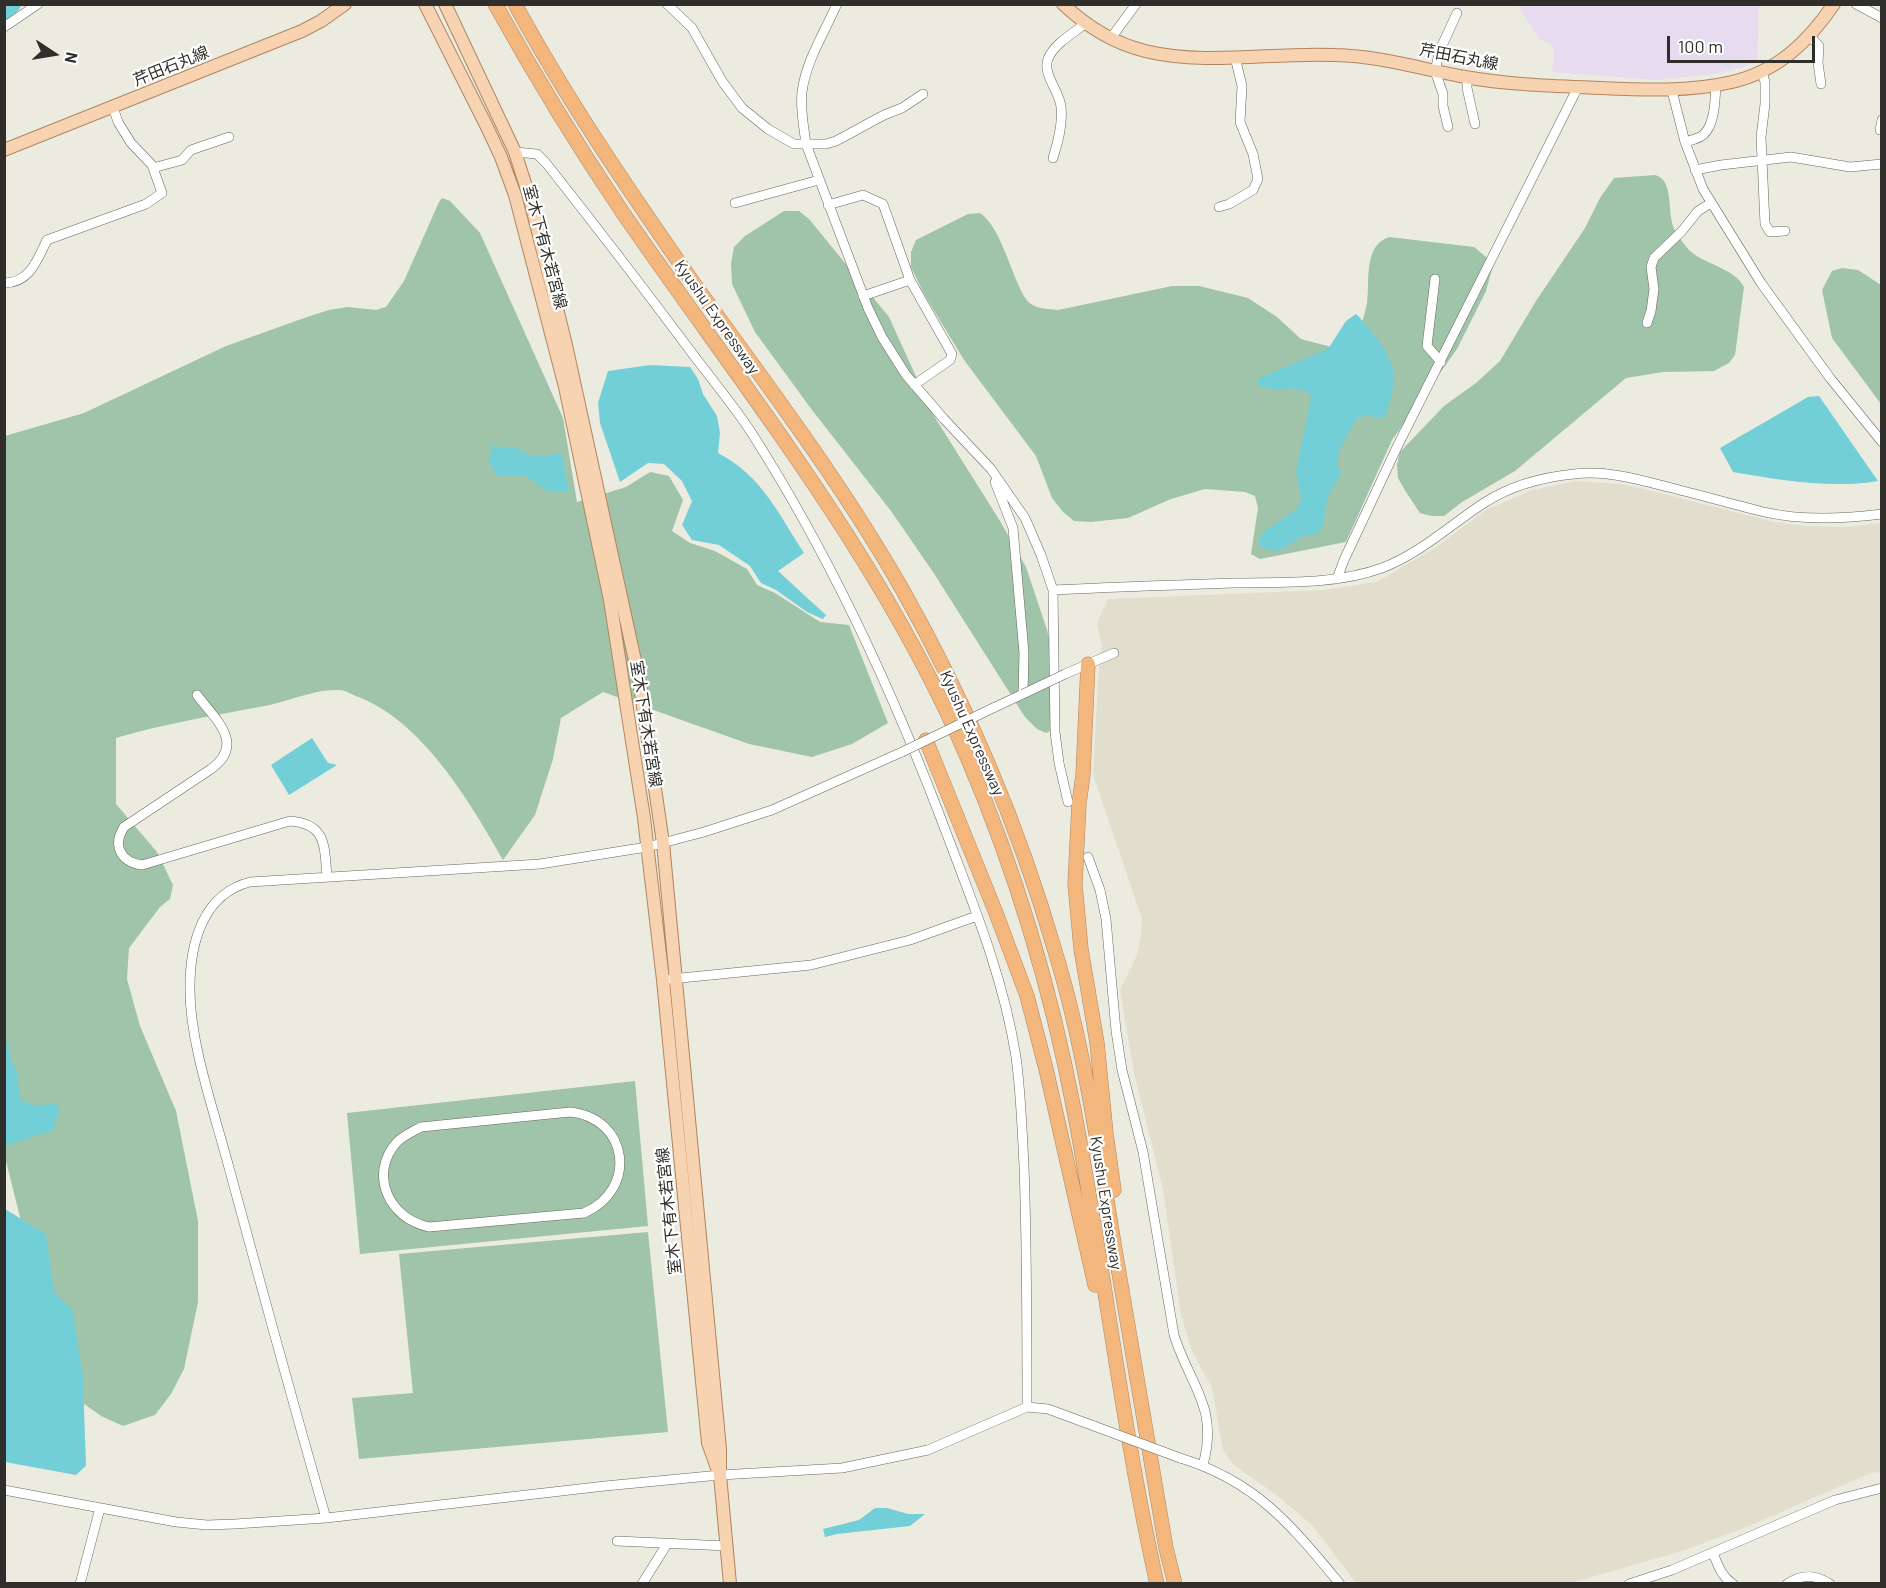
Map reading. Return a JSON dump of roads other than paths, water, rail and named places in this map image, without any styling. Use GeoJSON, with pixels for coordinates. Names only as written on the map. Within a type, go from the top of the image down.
{"type":"FeatureCollection","features":[{"type":"Feature","properties":{"kind":"highway","name":"Kyushu Expressway"},"geometry":{"type":"LineString","coordinates":[[495,4],[579,148],[812,480],[885,596],[967,755],[1022,901],[1055,1021],[1074,1107],[1125,1416],[1157,1584]]}},
{"type":"Feature","properties":{"kind":"highway","name":"Kyushu Expressway"},"geometry":{"type":"LineString","coordinates":[[515,4],[546,63],[594,139],[776,396],[866,530],[928,637],[983,749],[1015,828],[1056,953],[1072,1016],[1094,1124],[1166,1548],[1175,1584]]}},
{"type":"Feature","properties":{"kind":"highway"},"geometry":{"type":"LineString","coordinates":[[1088,664],[1075,884],[1077,916],[1097,1043],[1106,1133],[1131,1306],[1136,1375]]}},
{"type":"Feature","properties":{"kind":"highway"},"geometry":{"type":"LineString","coordinates":[[928,747],[996,913],[1026,996],[1046,1069],[1125,1416]]}},
{"type":"Feature","properties":{"kind":"main road","name":"芹田石丸線"},"geometry":{"type":"LineString","coordinates":[[4,150],[302,31],[345,4]]}},
{"type":"Feature","properties":{"kind":"main road","name":"室木下有木若宮線"},"geometry":{"type":"LineString","coordinates":[[425,4],[501,157],[526,232],[568,398],[610,600],[669,979],[720,1449],[720,1475],[730,1584]]}},
{"type":"Feature","properties":{"kind":"main road","name":"室木下有木若宮線"},"geometry":{"type":"LineString","coordinates":[[445,4],[515,152],[530,199],[564,334],[639,679],[663,843],[669,979]]}},
{"type":"Feature","properties":{"kind":"main road","name":"芹田石丸線"},"geometry":{"type":"LineString","coordinates":[[1063,4],[1084,24],[1111,38],[1142,51],[1175,57],[1334,55],[1378,58],[1467,77],[1508,83],[1672,91],[1716,85],[1762,72],[1780,62],[1810,36],[1834,4]]}},
{"type":"Feature","properties":{"kind":"street"},"geometry":{"type":"LineString","coordinates":[[4,27],[38,4]]}},
{"type":"Feature","properties":{"kind":"street"},"geometry":{"type":"LineString","coordinates":[[668,4],[692,28],[722,81],[742,108],[768,129],[794,144],[826,144],[849,136],[884,115],[902,108],[923,94]]}},
{"type":"Feature","properties":{"kind":"street"},"geometry":{"type":"LineString","coordinates":[[837,4],[816,48],[801,93],[806,144],[863,296],[882,337],[914,385],[991,469],[1025,518],[1053,590],[1055,732],[1068,802]]}},
{"type":"Feature","properties":{"kind":"street"},"geometry":{"type":"LineString","coordinates":[[1111,38],[1136,4]]}},
{"type":"Feature","properties":{"kind":"street"},"geometry":{"type":"LineString","coordinates":[[1856,4],[1881,18]]}},
{"type":"Feature","properties":{"kind":"street"},"geometry":{"type":"LineString","coordinates":[[1448,127],[1443,94],[1435,70],[1440,50],[1457,14]]}},
{"type":"Feature","properties":{"kind":"street"},"geometry":{"type":"LineString","coordinates":[[1053,158],[1059,140],[1061,107],[1057,89],[1046,68],[1047,60],[1060,44],[1084,24]]}},
{"type":"Feature","properties":{"kind":"street"},"geometry":{"type":"LineString","coordinates":[[1810,36],[1819,46],[1818,63],[1821,84]]}},
{"type":"Feature","properties":{"kind":"street"},"geometry":{"type":"LineString","coordinates":[[1219,207],[1253,190],[1258,179],[1253,154],[1240,122],[1242,86],[1235,57]]}},
{"type":"Feature","properties":{"kind":"street"},"geometry":{"type":"LineString","coordinates":[[1762,72],[1765,82],[1761,137],[1765,224],[1770,232],[1785,231]]}},
{"type":"Feature","properties":{"kind":"street"},"geometry":{"type":"LineString","coordinates":[[1467,77],[1467,88],[1475,124]]}},
{"type":"Feature","properties":{"kind":"street"},"geometry":{"type":"LineString","coordinates":[[1685,142],[1703,135],[1708,128],[1715,102],[1716,85]]}},
{"type":"Feature","properties":{"kind":"street"},"geometry":{"type":"LineString","coordinates":[[1337,579],[1398,445],[1578,87]]}},
{"type":"Feature","properties":{"kind":"street"},"geometry":{"type":"LineString","coordinates":[[1672,91],[1685,142],[1711,203],[1761,283],[1830,378],[1881,442]]}},
{"type":"Feature","properties":{"kind":"street"},"geometry":{"type":"LineString","coordinates":[[4,284],[21,281],[29,274],[47,240],[146,204],[162,193],[153,168],[131,143],[118,122],[113,107]]}},
{"type":"Feature","properties":{"kind":"street"},"geometry":{"type":"LineString","coordinates":[[153,168],[182,160],[191,150],[229,137]]}},
{"type":"Feature","properties":{"kind":"street"},"geometry":{"type":"LineString","coordinates":[[515,152],[537,154],[546,163],[634,275],[755,439],[819,546],[857,620],[939,813],[1004,996],[1016,1059],[1023,1135],[1026,1210],[1027,1407]]}},
{"type":"Feature","properties":{"kind":"street"},"geometry":{"type":"LineString","coordinates":[[1695,170],[1791,157],[1850,167],[1881,164]]}},
{"type":"Feature","properties":{"kind":"street"},"geometry":{"type":"LineString","coordinates":[[735,203],[819,180]]}},
{"type":"Feature","properties":{"kind":"street"},"geometry":{"type":"LineString","coordinates":[[828,205],[863,195],[883,204],[910,280],[952,354],[950,360],[914,385]]}},
{"type":"Feature","properties":{"kind":"street"},"geometry":{"type":"LineString","coordinates":[[1647,323],[1651,311],[1653,289],[1651,267],[1654,258],[1682,231],[1698,211],[1711,203]]}},
{"type":"Feature","properties":{"kind":"street"},"geometry":{"type":"LineString","coordinates":[[1436,279],[1427,346],[1441,362]]}},
{"type":"Feature","properties":{"kind":"street"},"geometry":{"type":"LineString","coordinates":[[863,296],[910,280]]}},
{"type":"Feature","properties":{"kind":"street"},"geometry":{"type":"LineString","coordinates":[[991,469],[1013,528],[1024,653],[1023,694]]}},
{"type":"Feature","properties":{"kind":"street"},"geometry":{"type":"LineString","coordinates":[[1053,590],[1337,579],[1360,575],[1407,556],[1486,502],[1507,491],[1526,484],[1574,474],[1627,476],[1767,512],[1813,518],[1849,518],[1881,514]]}},
{"type":"Feature","properties":{"kind":"street"},"geometry":{"type":"LineString","coordinates":[[326,1518],[200,1056],[191,1011],[191,966],[201,922],[210,906],[219,897],[250,882],[540,864],[647,847],[705,832],[772,810],[902,752],[928,747],[993,708],[1114,653]]}},
{"type":"Feature","properties":{"kind":"street"},"geometry":{"type":"LineString","coordinates":[[197,695],[225,731],[228,741],[224,758],[211,770],[124,827],[118,840],[120,851],[126,859],[142,865],[290,821],[302,822],[313,826],[321,836],[327,876]]}},
{"type":"Feature","properties":{"kind":"street"},"geometry":{"type":"LineString","coordinates":[[1088,857],[1100,890],[1106,919],[1117,1041],[1143,1152],[1174,1335],[1181,1358],[1202,1397],[1206,1412],[1209,1445],[1203,1465]]}},
{"type":"Feature","properties":{"kind":"street"},"geometry":{"type":"LineString","coordinates":[[669,979],[810,965],[910,940],[977,916]]}},
{"type":"Feature","properties":{"kind":"street"},"geometry":{"type":"LineString","coordinates":[[570,1112],[582,1113],[604,1126],[614,1140],[620,1158],[618,1179],[612,1191],[595,1208],[584,1213],[435,1226],[418,1225],[394,1209],[387,1195],[384,1179],[389,1153],[406,1134],[421,1128],[570,1112]]}},
{"type":"Feature","properties":{"kind":"street"},"geometry":{"type":"LineString","coordinates":[[4,1490],[176,1522],[207,1525],[326,1518],[605,1486],[720,1475],[842,1468],[928,1450],[1027,1407],[1048,1409],[1203,1465],[1256,1494],[1295,1530],[1340,1584]]}},
{"type":"Feature","properties":{"kind":"street"},"geometry":{"type":"LineString","coordinates":[[1629,1584],[1672,1570],[1835,1500],[1881,1488]]}},
{"type":"Feature","properties":{"kind":"street"},"geometry":{"type":"LineString","coordinates":[[80,1584],[100,1508]]}},
{"type":"Feature","properties":{"kind":"street"},"geometry":{"type":"LineString","coordinates":[[617,1541],[727,1546]]}},
{"type":"Feature","properties":{"kind":"street"},"geometry":{"type":"LineString","coordinates":[[642,1584],[667,1544]]}},
{"type":"Feature","properties":{"kind":"street"},"geometry":{"type":"LineString","coordinates":[[1713,1553],[1725,1579],[1733,1584]]}},
{"type":"Feature","properties":{"kind":"street"},"geometry":{"type":"LineString","coordinates":[[1786,1584],[1796,1578],[1807,1576],[1816,1576],[1830,1584]]}},
{"type":"Feature","properties":{"kind":"water"},"geometry":{"type":"Polygon","coordinates":[[[1356,314],[1368,326],[1386,352],[1393,370],[1393,388],[1384,419],[1367,415],[1356,419],[1339,451],[1337,467],[1341,472],[1328,500],[1323,526],[1317,534],[1303,536],[1279,551],[1262,548],[1259,543],[1261,534],[1298,508],[1301,499],[1296,472],[1311,398],[1308,392],[1298,389],[1278,390],[1258,386],[1259,378],[1328,349],[1346,321],[1356,314]]]}},
{"type":"Feature","properties":{"kind":"water"},"geometry":{"type":"Polygon","coordinates":[[[650,365],[690,367],[717,416],[720,433],[718,453],[733,462],[758,484],[804,553],[778,571],[826,615],[823,619],[807,612],[776,590],[761,583],[750,566],[719,545],[692,540],[682,525],[692,501],[682,481],[664,464],[648,463],[620,482],[600,423],[598,403],[608,371],[650,365]]]}},
{"type":"Feature","properties":{"kind":"water"},"geometry":{"type":"Polygon","coordinates":[[[1819,396],[1878,481],[1823,484],[1733,472],[1720,448],[1808,397],[1819,396]]]}},
{"type":"Feature","properties":{"kind":"water"},"geometry":{"type":"Polygon","coordinates":[[[492,446],[517,448],[530,455],[550,455],[561,452],[569,491],[548,491],[526,476],[496,475],[489,461],[492,446]]]}},
{"type":"Feature","properties":{"kind":"water"},"geometry":{"type":"Polygon","coordinates":[[[312,738],[328,763],[337,765],[289,795],[271,765],[312,738]]]}},
{"type":"Feature","properties":{"kind":"water"},"geometry":{"type":"Polygon","coordinates":[[[4,1035],[7,1038],[10,1058],[17,1072],[20,1100],[36,1106],[52,1103],[60,1107],[53,1130],[5,1146],[4,1035]]]}},
{"type":"Feature","properties":{"kind":"water"},"geometry":{"type":"Polygon","coordinates":[[[5,1209],[46,1234],[54,1292],[73,1311],[83,1379],[86,1466],[76,1475],[5,1462],[5,1209]]]}},
{"type":"Feature","properties":{"kind":"water"},"geometry":{"type":"Polygon","coordinates":[[[875,1508],[887,1508],[908,1514],[925,1514],[910,1526],[825,1537],[823,1529],[859,1520],[875,1508]]]}},
{"type":"Feature","properties":{"kind":"waterway"},"geometry":{"type":"LineString","coordinates":[[4,11],[12,4]]}}]}
